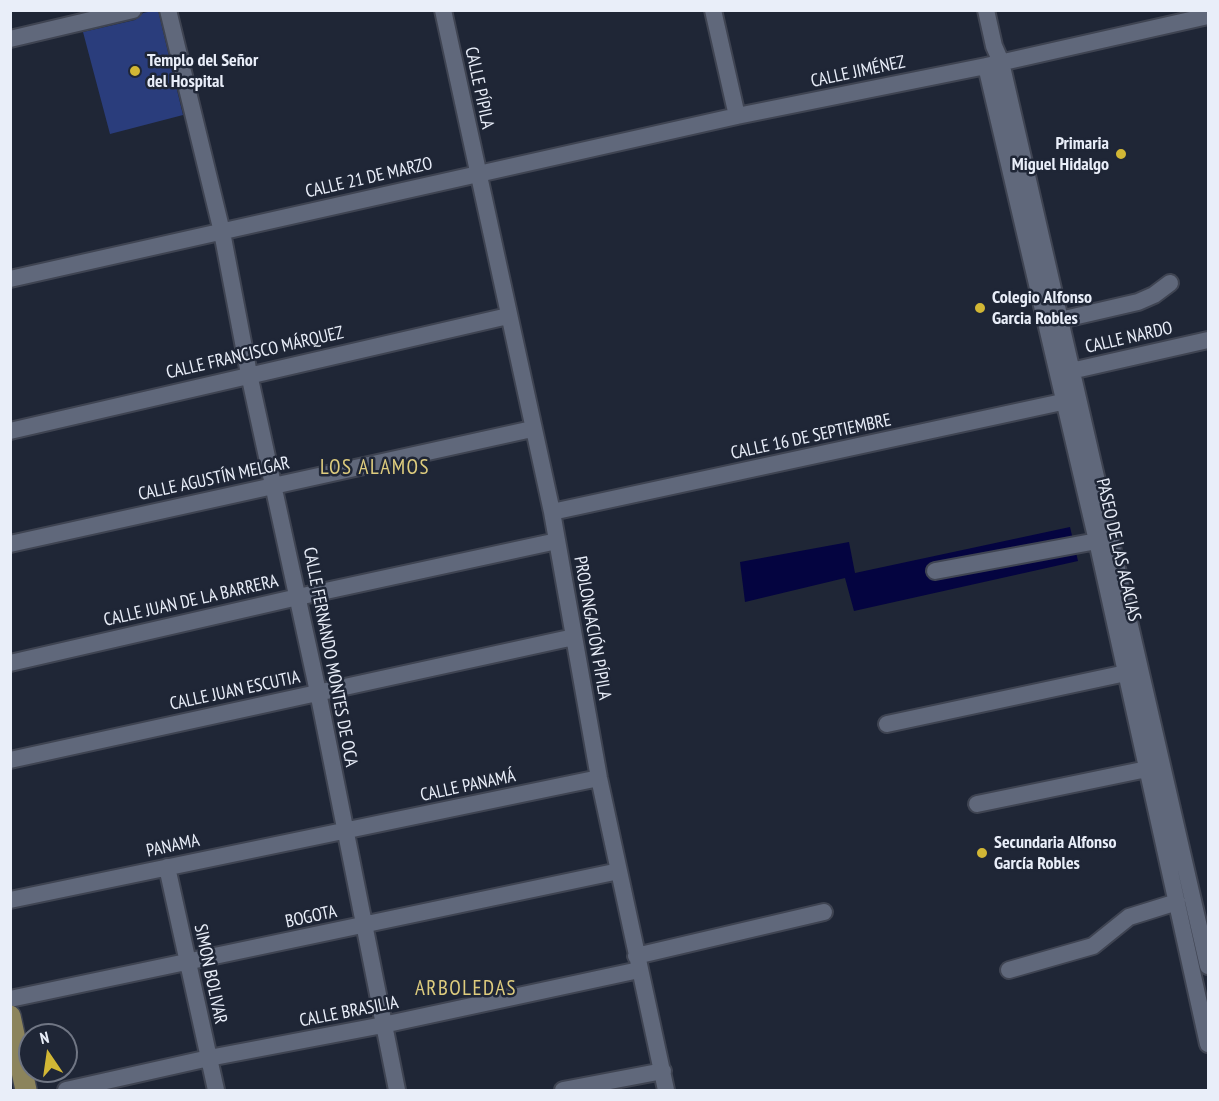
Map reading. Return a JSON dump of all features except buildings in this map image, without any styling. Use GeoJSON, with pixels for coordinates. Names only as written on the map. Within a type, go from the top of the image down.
{"type":"FeatureCollection","features":[{"type":"Feature","properties":{"kind":"main road"},"geometry":{"type":"LineString","coordinates":[[10,1016],[26,1090]]}},
{"type":"Feature","properties":{"kind":"street"},"geometry":{"type":"LineString","coordinates":[[10,39],[133,10]]}},
{"type":"Feature","properties":{"kind":"street","name":"CALLE FERNANDO MONTES DE OCA"},"geometry":{"type":"LineString","coordinates":[[168,10],[222,232],[249,374],[276,485],[397,1090]]}},
{"type":"Feature","properties":{"kind":"street","name":"CALLE PÍPILA"},"geometry":{"type":"LineString","coordinates":[[442,10],[477,174]]}},
{"type":"Feature","properties":{"kind":"street"},"geometry":{"type":"LineString","coordinates":[[713,10],[737,116]]}},
{"type":"Feature","properties":{"kind":"street"},"geometry":{"type":"LineString","coordinates":[[986,10],[994,46],[994,64]]}},
{"type":"Feature","properties":{"kind":"street","name":"CALLE JIMÉNEZ"},"geometry":{"type":"LineString","coordinates":[[737,116],[994,64],[1209,16]]}},
{"type":"Feature","properties":{"kind":"street","name":"PASEO DE LAS ACACIAS"},"geometry":{"type":"LineString","coordinates":[[994,64],[1060,320],[1065,373]]}},
{"type":"Feature","properties":{"kind":"street","name":"PASEO DE LAS ACACIAS"},"geometry":{"type":"LineString","coordinates":[[994,64],[1071,401],[1209,966]]}},
{"type":"Feature","properties":{"kind":"street","name":"CALLE 21 DE MARZO"},"geometry":{"type":"LineString","coordinates":[[10,279],[737,116]]}},
{"type":"Feature","properties":{"kind":"street","name":"PROLONGACIÓN PÍPILA"},"geometry":{"type":"LineString","coordinates":[[477,174],[552,512],[599,778],[666,1090]]}},
{"type":"Feature","properties":{"kind":"street"},"geometry":{"type":"LineString","coordinates":[[1060,320],[1138,302],[1154,295],[1170,283]]}},
{"type":"Feature","properties":{"kind":"street","name":"CALLE FRANCISCO MÁRQUEZ"},"geometry":{"type":"LineString","coordinates":[[10,431],[508,315]]}},
{"type":"Feature","properties":{"kind":"street","name":"CALLE NARDO"},"geometry":{"type":"LineString","coordinates":[[1065,373],[1209,340]]}},
{"type":"Feature","properties":{"kind":"street","name":"PASEO DE LAS ACACIAS"},"geometry":{"type":"LineString","coordinates":[[1071,401],[1097,542],[1209,1044]]}},
{"type":"Feature","properties":{"kind":"street","name":"CALLE 16 DE SEPTIEMBRE"},"geometry":{"type":"LineString","coordinates":[[552,512],[1071,401]]}},
{"type":"Feature","properties":{"kind":"street","name":"CALLE AGUSTÍN MELGAR"},"geometry":{"type":"LineString","coordinates":[[10,544],[532,429]]}},
{"type":"Feature","properties":{"kind":"street","name":"CALLE JUAN DE LA BARRERA"},"geometry":{"type":"LineString","coordinates":[[10,663],[557,541]]}},
{"type":"Feature","properties":{"kind":"street"},"geometry":{"type":"LineString","coordinates":[[935,571],[1097,542]]}},
{"type":"Feature","properties":{"kind":"street","name":"CALLE JUAN ESCUTIA"},"geometry":{"type":"LineString","coordinates":[[10,760],[574,637]]}},
{"type":"Feature","properties":{"kind":"street"},"geometry":{"type":"LineString","coordinates":[[887,724],[1126,673]]}},
{"type":"Feature","properties":{"kind":"street"},"geometry":{"type":"LineString","coordinates":[[977,804],[1147,769]]}},
{"type":"Feature","properties":{"kind":"street","name":"CALLE PANAMÁ"},"geometry":{"type":"LineString","coordinates":[[345,831],[599,778]]}},
{"type":"Feature","properties":{"kind":"street","name":"PANAMA"},"geometry":{"type":"LineString","coordinates":[[10,900],[345,831]]}},
{"type":"Feature","properties":{"kind":"street","name":"SIMON BOLIVAR"},"geometry":{"type":"LineString","coordinates":[[167,867],[216,1090]]}},
{"type":"Feature","properties":{"kind":"street","name":"BOGOTA"},"geometry":{"type":"LineString","coordinates":[[10,999],[619,871]]}},
{"type":"Feature","properties":{"kind":"street"},"geometry":{"type":"LineString","coordinates":[[1009,970],[1093,946],[1129,917],[1177,902]]}},
{"type":"Feature","properties":{"kind":"street","name":"CALLE BRASILIA"},"geometry":{"type":"LineString","coordinates":[[66,1090],[209,1058],[383,1025],[637,963],[825,912]]}},
{"type":"Feature","properties":{"kind":"street"},"geometry":{"type":"LineString","coordinates":[[563,1090],[663,1071]]}},
{"type":"Feature","properties":{"kind":"shaded area"},"geometry":{"type":"Polygon","coordinates":[[[1070,527],[1078,561],[854,611],[845,578],[745,602],[740,562],[849,542],[855,573],[1070,527]]]}},
{"type":"Feature","properties":{"kind":"place","name":"Templo del Señor del Hospital"},"geometry":{"type":"Point","coordinates":[135,71]}},
{"type":"Feature","properties":{"kind":"place","name":"Primaria Miguel Hidalgo"},"geometry":{"type":"Point","coordinates":[1121,154]}},
{"type":"Feature","properties":{"kind":"place","name":"Colegio Alfonso Garcia Robles"},"geometry":{"type":"Point","coordinates":[980,308]}},
{"type":"Feature","properties":{"kind":"place","name":"Secundaria Alfonso García Robles"},"geometry":{"type":"Point","coordinates":[982,853]}},
{"type":"Feature","properties":{"kind":"district","name":"LOS ALAMOS"},"geometry":{"type":"Point","coordinates":[375,468]}},
{"type":"Feature","properties":{"kind":"district","name":"ARBOLEDAS"},"geometry":{"type":"Point","coordinates":[466,989]}}]}
